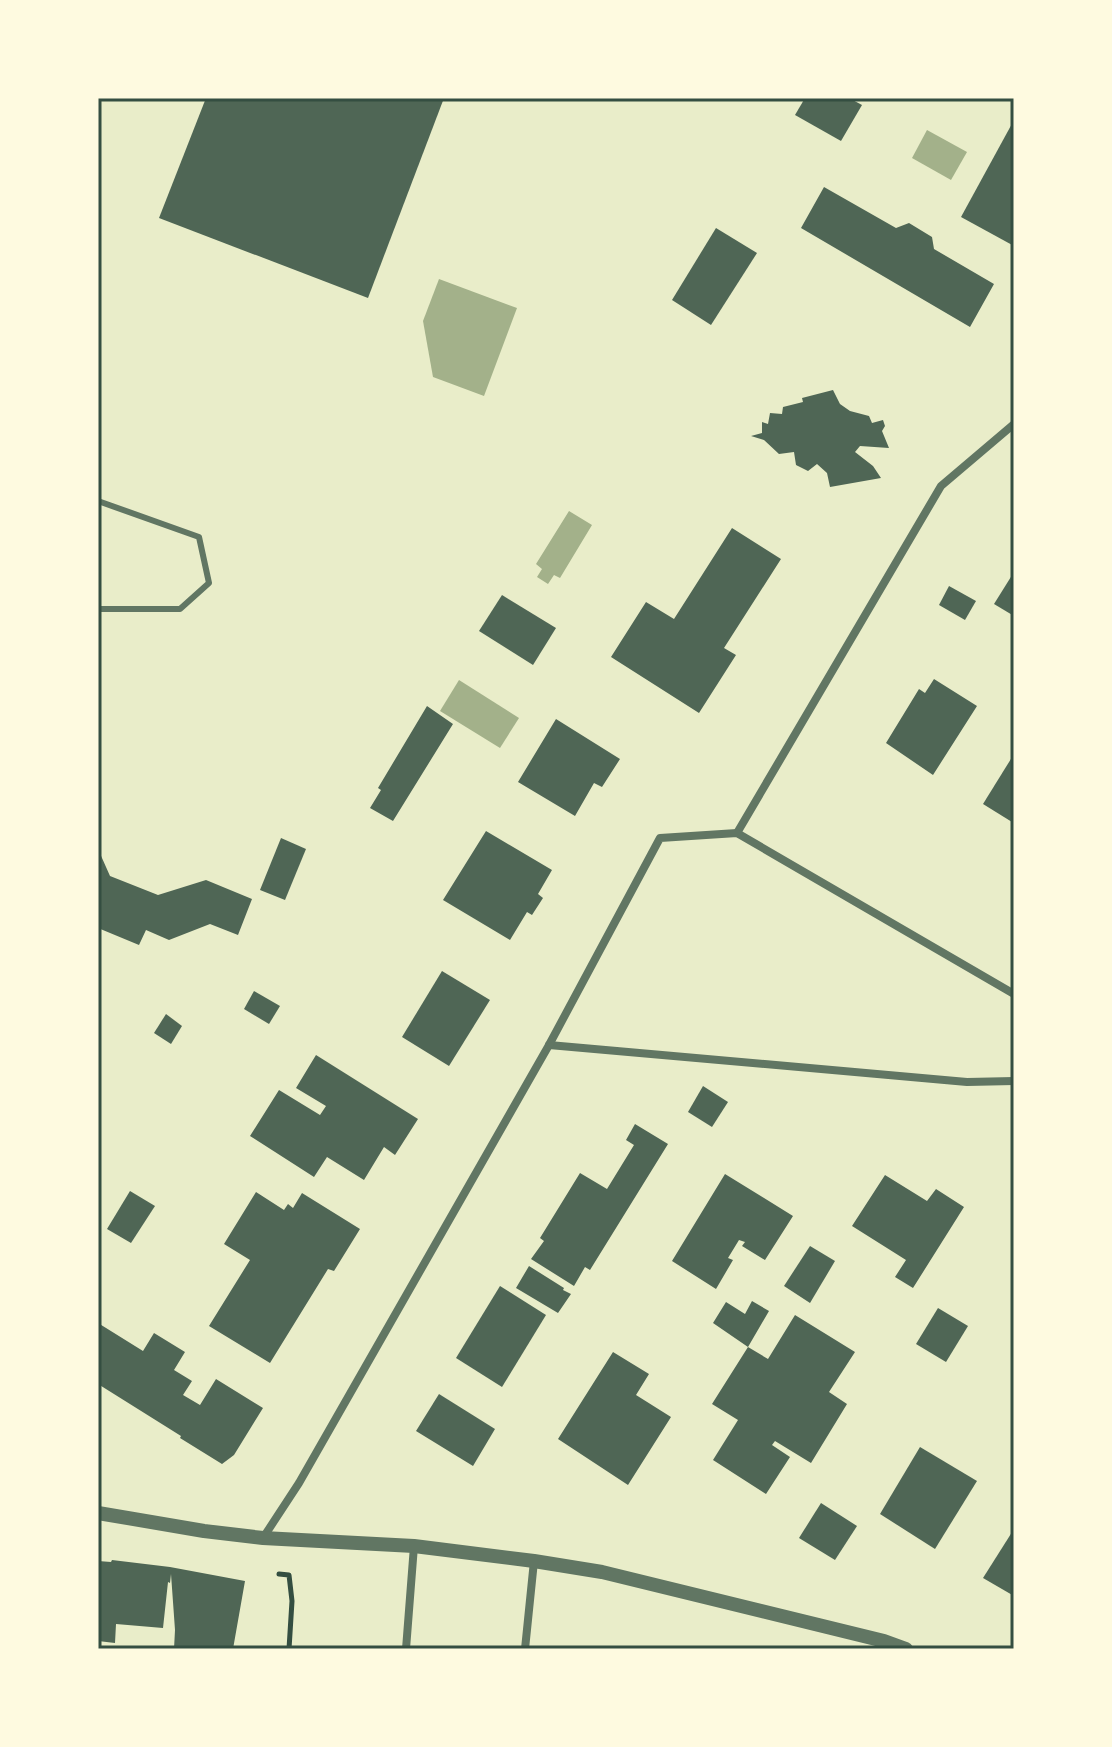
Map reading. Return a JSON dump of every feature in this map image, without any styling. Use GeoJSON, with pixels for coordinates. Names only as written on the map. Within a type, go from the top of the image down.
{"type":"FeatureCollection","features":[{"type":"Feature","properties":{"kind":"street"},"geometry":{"type":"LineString","coordinates":[[737,833],[941,486],[1014,424]]}},
{"type":"Feature","properties":{"kind":"street"},"geometry":{"type":"LineString","coordinates":[[263,1538],[299,1483],[549,1045],[660,838],[737,833],[1014,994]]}},
{"type":"Feature","properties":{"kind":"street"},"geometry":{"type":"LineString","coordinates":[[549,1045],[967,1082],[1014,1081]]}},
{"type":"Feature","properties":{"kind":"street"},"geometry":{"type":"LineString","coordinates":[[98,1513],[263,1538],[414,1546],[602,1572],[906,1649]]}},
{"type":"Feature","properties":{"kind":"street"},"geometry":{"type":"LineString","coordinates":[[406,1649],[414,1546]]}},
{"type":"Feature","properties":{"kind":"street"},"geometry":{"type":"LineString","coordinates":[[525,1649],[534,1561]]}},
{"type":"Feature","properties":{"kind":"lane"},"geometry":{"type":"LineString","coordinates":[[98,501],[199,537],[209,583],[180,609],[98,609]]}},
{"type":"Feature","properties":{"kind":"path"},"geometry":{"type":"LineString","coordinates":[[275,1573],[289,1575],[292,1601],[289,1649]]}},
{"type":"Feature","properties":{"kind":"shaded area"},"geometry":{"type":"Polygon","coordinates":[[[927,130],[967,152],[951,180],[912,158],[927,130]]]}},
{"type":"Feature","properties":{"kind":"shaded area"},"geometry":{"type":"Polygon","coordinates":[[[439,279],[517,308],[484,396],[433,377],[423,321],[439,279]]]}},
{"type":"Feature","properties":{"kind":"shaded area"},"geometry":{"type":"Polygon","coordinates":[[[569,511],[592,525],[560,578],[554,575],[548,584],[537,577],[542,569],[536,564],[569,511]]]}},
{"type":"Feature","properties":{"kind":"shaded area"},"geometry":{"type":"Polygon","coordinates":[[[459,680],[519,718],[500,748],[440,711],[459,680]]]}},
{"type":"Feature","properties":{"kind":"building"},"geometry":{"type":"Polygon","coordinates":[[[206,98],[444,98],[368,298],[159,218],[206,98]]]}},
{"type":"Feature","properties":{"kind":"building"},"geometry":{"type":"Polygon","coordinates":[[[805,98],[849,98],[862,105],[841,141],[795,115],[805,98]]]}},
{"type":"Feature","properties":{"kind":"building"},"geometry":{"type":"Polygon","coordinates":[[[1014,120],[1014,246],[961,217],[1014,120]]]}},
{"type":"Feature","properties":{"kind":"building"},"geometry":{"type":"Polygon","coordinates":[[[824,187],[896,228],[909,223],[932,237],[934,249],[994,284],[970,327],[801,228],[824,187]]]}},
{"type":"Feature","properties":{"kind":"building"},"geometry":{"type":"Polygon","coordinates":[[[716,228],[757,253],[711,325],[672,300],[716,228]]]}},
{"type":"Feature","properties":{"kind":"building"},"geometry":{"type":"Polygon","coordinates":[[[833,390],[840,404],[850,411],[869,416],[872,423],[883,420],[885,426],[882,431],[889,448],[860,446],[855,452],[873,466],[881,478],[830,487],[827,473],[817,464],[808,471],[796,465],[794,452],[779,454],[764,440],[751,436],[762,433],[762,422],[768,424],[770,413],[782,414],[783,407],[803,402],[802,398],[833,390]]]}},
{"type":"Feature","properties":{"kind":"building"},"geometry":{"type":"Polygon","coordinates":[[[732,528],[781,559],[724,648],[736,655],[699,713],[611,657],[646,602],[674,619],[732,528]]]}},
{"type":"Feature","properties":{"kind":"building"},"geometry":{"type":"Polygon","coordinates":[[[1014,572],[1014,616],[994,604],[1014,572]]]}},
{"type":"Feature","properties":{"kind":"building"},"geometry":{"type":"Polygon","coordinates":[[[949,586],[976,601],[965,620],[939,605],[949,586]]]}},
{"type":"Feature","properties":{"kind":"building"},"geometry":{"type":"Polygon","coordinates":[[[502,595],[556,628],[533,665],[479,631],[502,595]]]}},
{"type":"Feature","properties":{"kind":"building"},"geometry":{"type":"Polygon","coordinates":[[[934,679],[977,706],[933,775],[886,743],[919,689],[925,693],[934,679]]]}},
{"type":"Feature","properties":{"kind":"building"},"geometry":{"type":"Polygon","coordinates":[[[427,706],[453,724],[393,821],[370,808],[381,790],[378,788],[427,706]]]}},
{"type":"Feature","properties":{"kind":"building"},"geometry":{"type":"Polygon","coordinates":[[[556,719],[620,759],[602,787],[594,783],[575,816],[518,782],[556,719]]]}},
{"type":"Feature","properties":{"kind":"building"},"geometry":{"type":"Polygon","coordinates":[[[1014,754],[1014,820],[1012,822],[983,804],[1014,754]]]}},
{"type":"Feature","properties":{"kind":"building"},"geometry":{"type":"Polygon","coordinates":[[[486,831],[552,870],[538,894],[543,898],[532,915],[527,912],[510,940],[443,900],[486,831]]]}},
{"type":"Feature","properties":{"kind":"building"},"geometry":{"type":"Polygon","coordinates":[[[281,838],[306,849],[285,900],[260,890],[281,838]]]}},
{"type":"Feature","properties":{"kind":"building"},"geometry":{"type":"Polygon","coordinates":[[[98,849],[110,876],[158,895],[206,880],[252,899],[238,935],[210,924],[169,940],[146,930],[139,945],[98,928],[98,849]]]}},
{"type":"Feature","properties":{"kind":"building"},"geometry":{"type":"Polygon","coordinates":[[[442,971],[490,1000],[449,1066],[402,1037],[442,971]]]}},
{"type":"Feature","properties":{"kind":"building"},"geometry":{"type":"Polygon","coordinates":[[[254,991],[280,1006],[269,1024],[244,1009],[254,991]]]}},
{"type":"Feature","properties":{"kind":"building"},"geometry":{"type":"Polygon","coordinates":[[[166,1014],[182,1026],[171,1044],[154,1033],[166,1014]]]}},
{"type":"Feature","properties":{"kind":"building"},"geometry":{"type":"Polygon","coordinates":[[[316,1055],[418,1119],[395,1155],[384,1147],[364,1180],[327,1157],[314,1177],[250,1136],[279,1090],[320,1115],[326,1106],[296,1088],[316,1055]]]}},
{"type":"Feature","properties":{"kind":"building"},"geometry":{"type":"Polygon","coordinates":[[[703,1086],[728,1102],[712,1127],[688,1112],[703,1086]]]}},
{"type":"Feature","properties":{"kind":"building"},"geometry":{"type":"Polygon","coordinates":[[[635,1124],[668,1144],[590,1270],[585,1267],[574,1286],[531,1259],[544,1241],[540,1238],[580,1173],[607,1189],[634,1145],[626,1140],[635,1124]]]}},
{"type":"Feature","properties":{"kind":"building"},"geometry":{"type":"Polygon","coordinates":[[[725,1174],[793,1216],[765,1260],[742,1246],[745,1242],[739,1240],[728,1258],[733,1260],[716,1289],[672,1261],[725,1174]]]}},
{"type":"Feature","properties":{"kind":"building"},"geometry":{"type":"Polygon","coordinates":[[[885,1175],[927,1201],[936,1189],[964,1207],[913,1288],[895,1277],[906,1260],[852,1226],[885,1175]]]}},
{"type":"Feature","properties":{"kind":"building"},"geometry":{"type":"Polygon","coordinates":[[[130,1191],[155,1206],[131,1243],[107,1229],[130,1191]]]}},
{"type":"Feature","properties":{"kind":"building"},"geometry":{"type":"Polygon","coordinates":[[[256,1192],[284,1210],[288,1204],[293,1208],[302,1193],[360,1229],[334,1271],[328,1269],[270,1363],[209,1326],[250,1260],[224,1244],[256,1192]]]}},
{"type":"Feature","properties":{"kind":"building"},"geometry":{"type":"Polygon","coordinates":[[[810,1246],[835,1261],[810,1303],[784,1286],[810,1246]]]}},
{"type":"Feature","properties":{"kind":"building"},"geometry":{"type":"Polygon","coordinates":[[[529,1266],[571,1294],[558,1313],[516,1288],[529,1266]]]}},
{"type":"Feature","properties":{"kind":"building"},"geometry":{"type":"Polygon","coordinates":[[[500,1286],[546,1315],[502,1387],[456,1358],[500,1286]]]}},
{"type":"Feature","properties":{"kind":"building"},"geometry":{"type":"Polygon","coordinates":[[[752,1301],[769,1311],[748,1347],[713,1323],[726,1302],[745,1314],[752,1301]]]}},
{"type":"Feature","properties":{"kind":"building"},"geometry":{"type":"Polygon","coordinates":[[[938,1308],[968,1326],[946,1362],[916,1344],[938,1308]]]}},
{"type":"Feature","properties":{"kind":"building"},"geometry":{"type":"Polygon","coordinates":[[[795,1315],[855,1352],[829,1392],[847,1404],[811,1463],[775,1441],[772,1445],[790,1457],[766,1494],[713,1460],[738,1420],[712,1404],[748,1347],[768,1359],[795,1315]]]}},
{"type":"Feature","properties":{"kind":"building"},"geometry":{"type":"Polygon","coordinates":[[[98,1323],[143,1351],[154,1333],[185,1352],[174,1370],[192,1381],[183,1395],[200,1405],[216,1379],[263,1408],[234,1455],[222,1464],[98,1384],[98,1323]]]}},
{"type":"Feature","properties":{"kind":"building"},"geometry":{"type":"Polygon","coordinates":[[[613,1352],[649,1374],[636,1395],[671,1417],[628,1485],[558,1439],[613,1352]]]}},
{"type":"Feature","properties":{"kind":"building"},"geometry":{"type":"Polygon","coordinates":[[[439,1394],[495,1429],[473,1466],[416,1431],[439,1394]]]}},
{"type":"Feature","properties":{"kind":"building"},"geometry":{"type":"Polygon","coordinates":[[[920,1447],[977,1481],[935,1549],[880,1514],[920,1447]]]}},
{"type":"Feature","properties":{"kind":"building"},"geometry":{"type":"Polygon","coordinates":[[[821,1503],[857,1526],[835,1560],[799,1538],[821,1503]]]}},
{"type":"Feature","properties":{"kind":"building"},"geometry":{"type":"Polygon","coordinates":[[[1014,1529],[1014,1596],[983,1578],[1014,1529]]]}},
{"type":"Feature","properties":{"kind":"building"},"geometry":{"type":"Polygon","coordinates":[[[112,1560],[245,1581],[233,1649],[174,1649],[171,1574],[163,1628],[116,1624],[115,1643],[98,1641],[98,1561],[112,1560]]]}}]}
